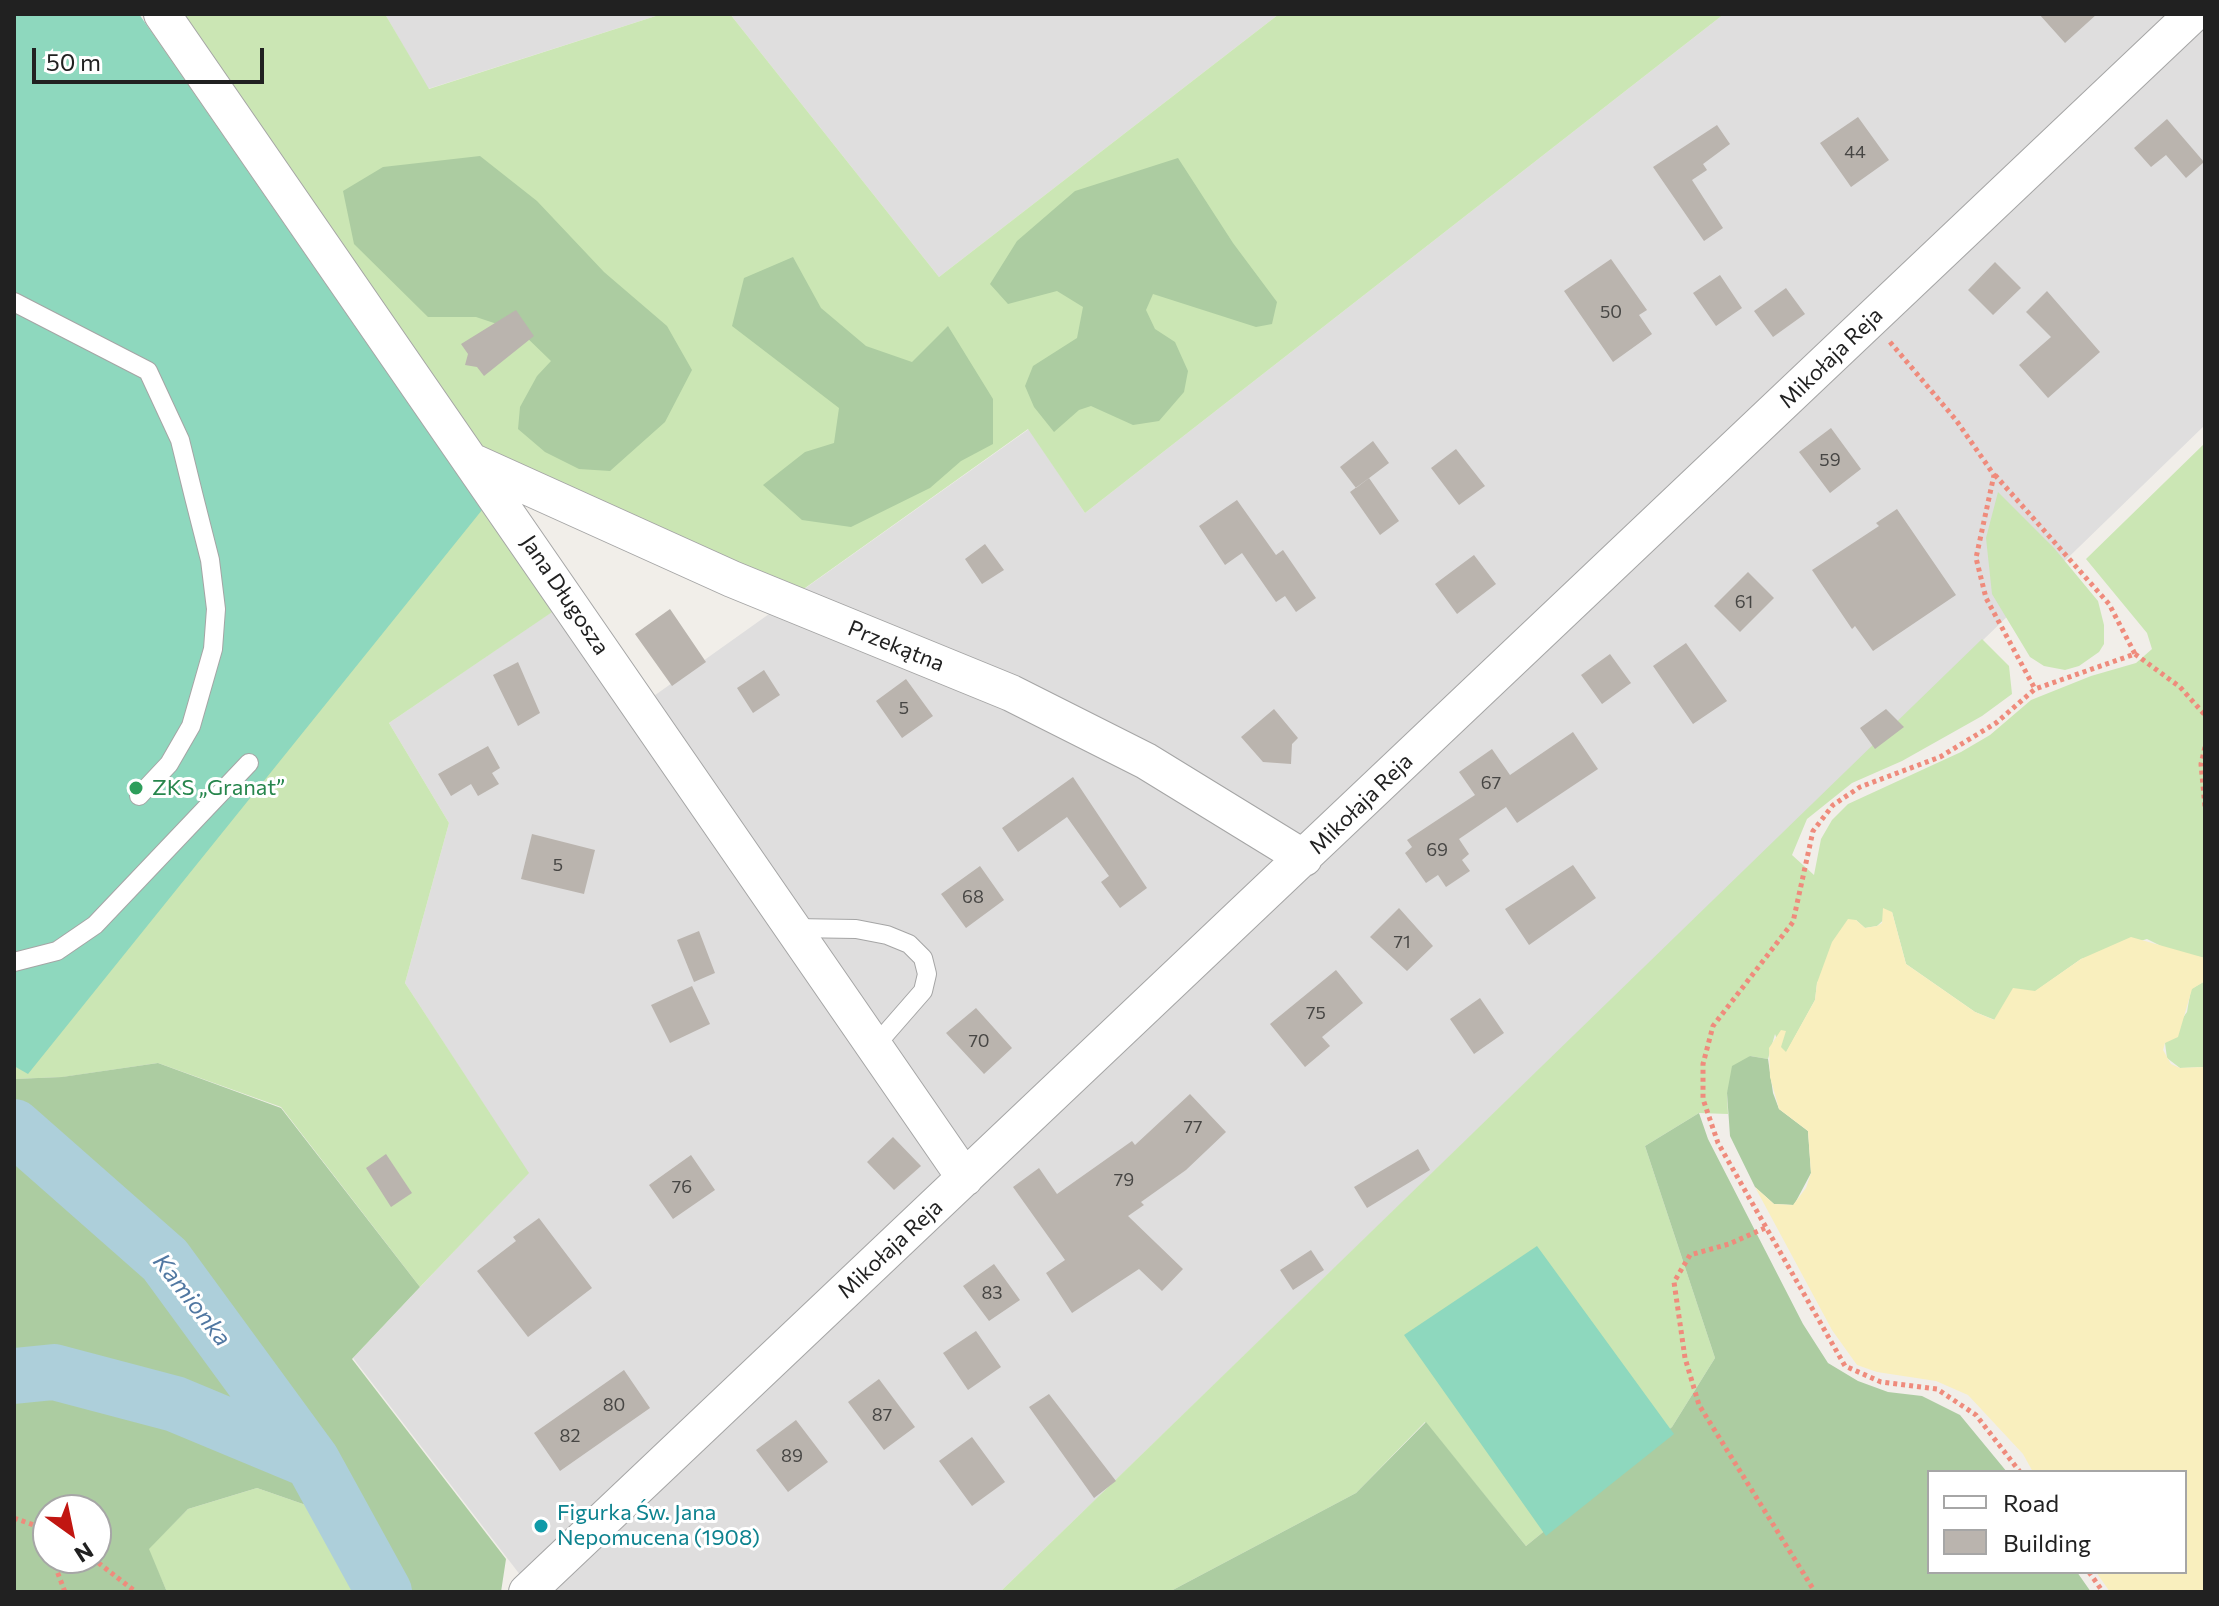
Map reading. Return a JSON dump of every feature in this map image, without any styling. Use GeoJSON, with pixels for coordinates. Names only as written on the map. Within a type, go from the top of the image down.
{"type":"FeatureCollection","features":[{"type":"Feature","properties":{"kind":"street","name":"Jana Długosza"},"geometry":{"type":"LineString","coordinates":[[162,14],[965,1178]]}},
{"type":"Feature","properties":{"kind":"street","name":"Mikołaja Reja"},"geometry":{"type":"LineString","coordinates":[[527,1592],[2193,14]]}},
{"type":"Feature","properties":{"kind":"street","name":"Przekątna"},"geometry":{"type":"LineString","coordinates":[[473,462],[732,579],[1011,693],[1146,761],[1304,858]]}},
{"type":"Feature","properties":{"kind":"lane"},"geometry":{"type":"LineString","coordinates":[[14,302],[148,371],[183,454],[210,560],[216,609],[213,649],[191,726],[169,764],[139,796]]}},
{"type":"Feature","properties":{"kind":"lane"},"geometry":{"type":"LineString","coordinates":[[14,962],[57,951],[95,925],[249,763]]}},
{"type":"Feature","properties":{"kind":"lane"},"geometry":{"type":"LineString","coordinates":[[793,928],[856,929],[887,935],[909,944],[923,958],[927,974],[923,991],[875,1046]]}},
{"type":"Feature","properties":{"kind":"path"},"geometry":{"type":"LineString","coordinates":[[1872,320],[1956,420],[1994,475],[2109,604],[2135,654],[2180,687],[2205,715]]}},
{"type":"Feature","properties":{"kind":"path"},"geometry":{"type":"LineString","coordinates":[[1994,475],[1976,558],[1986,598],[2035,689]]}},
{"type":"Feature","properties":{"kind":"path"},"geometry":{"type":"LineString","coordinates":[[2018,1470],[1976,1415],[1937,1389],[1881,1382],[1845,1366],[1718,1143],[1703,1099],[1703,1064],[1713,1026],[1793,922],[1813,831],[1833,805],[1860,787],[1940,757],[1996,723],[2035,689],[2135,654]]}},
{"type":"Feature","properties":{"kind":"path"},"geometry":{"type":"LineString","coordinates":[[2205,747],[2201,764],[2205,807]]}},
{"type":"Feature","properties":{"kind":"path"},"geometry":{"type":"LineString","coordinates":[[1765,1228],[1690,1255],[1674,1282],[1685,1358],[1699,1405],[1815,1592]]}},
{"type":"Feature","properties":{"kind":"path"},"geometry":{"type":"LineString","coordinates":[[112,1573],[136,1592]]}},
{"type":"Feature","properties":{"kind":"path"},"geometry":{"type":"LineString","coordinates":[[2090,1574],[2103,1592]]}},
{"type":"Feature","properties":{"kind":"shaded area"},"geometry":{"type":"Polygon","coordinates":[[[385,14],[662,14],[428,89],[385,14]]]}},
{"type":"Feature","properties":{"kind":"shaded area"},"geometry":{"type":"Polygon","coordinates":[[[730,14],[1279,14],[939,277],[730,14]]]}},
{"type":"Feature","properties":{"kind":"shaded area"},"geometry":{"type":"Polygon","coordinates":[[[1724,14],[2205,14],[2205,425],[1000,1592],[528,1592],[531,1589],[353,1358],[528,1173],[405,983],[449,823],[389,723],[572,598],[644,703],[1029,429],[1085,513],[1724,14]]]}},
{"type":"Feature","properties":{"kind":"green space","name":"ZKS „Granat”"},"geometry":{"type":"Polygon","coordinates":[[[14,14],[139,14],[482,510],[28,1074],[14,1066],[14,14]]]}},
{"type":"Feature","properties":{"kind":"green space"},"geometry":{"type":"Polygon","coordinates":[[[175,14],[385,14],[429,89],[662,14],[730,14],[939,277],[1279,14],[1724,14],[1085,513],[1028,429],[798,593],[484,451],[175,14]]]}},
{"type":"Feature","properties":{"kind":"green space","name":"ZKS „Granat”"},"geometry":{"type":"Polygon","coordinates":[[[150,30],[158,32],[564,604],[389,723],[449,823],[405,983],[529,1173],[420,1287],[281,1107],[158,1063],[63,1077],[14,1079],[14,241],[150,30]]]}},
{"type":"Feature","properties":{"kind":"green space"},"geometry":{"type":"Polygon","coordinates":[[[480,156],[537,201],[604,272],[667,326],[692,370],[665,422],[610,471],[579,469],[545,452],[518,429],[520,407],[537,376],[551,361],[521,332],[476,317],[428,317],[354,244],[343,191],[383,167],[480,156]]]}},
{"type":"Feature","properties":{"kind":"green space"},"geometry":{"type":"Polygon","coordinates":[[[1178,158],[1233,243],[1277,302],[1272,324],[1256,327],[1153,294],[1146,310],[1155,329],[1175,342],[1188,371],[1184,392],[1159,421],[1133,425],[1091,406],[1079,410],[1054,432],[1034,407],[1025,386],[1033,366],[1077,338],[1083,307],[1057,291],[1008,304],[990,284],[1017,241],[1075,191],[1178,158]]]}},
{"type":"Feature","properties":{"kind":"green space"},"geometry":{"type":"Polygon","coordinates":[[[793,257],[821,308],[866,346],[912,362],[948,326],[993,399],[993,444],[961,461],[930,488],[851,527],[802,520],[763,485],[805,452],[834,443],[839,408],[732,326],[744,278],[793,257]]]}},
{"type":"Feature","properties":{"kind":"green space"},"geometry":{"type":"Polygon","coordinates":[[[2205,443],[2205,958],[2173,952],[2147,939],[2081,959],[1995,1020],[1975,1012],[1906,964],[1892,912],[1877,926],[1865,928],[1856,920],[1817,983],[1815,1000],[1786,1053],[1782,1052],[1775,1034],[1768,1059],[1750,1056],[1727,1093],[1728,1114],[1699,1113],[1645,1146],[1715,1358],[1672,1427],[1526,1546],[1425,1422],[1356,1493],[1169,1592],[1000,1592],[1982,639],[2009,666],[2012,694],[1982,716],[1902,761],[1852,783],[1807,819],[1792,855],[1814,875],[1821,839],[1832,820],[1848,804],[1961,752],[1990,735],[2031,700],[2091,676],[2136,663],[2152,649],[2147,633],[2086,559],[2205,443]]]}},
{"type":"Feature","properties":{"kind":"green space"},"geometry":{"type":"Polygon","coordinates":[[[1998,492],[2054,548],[2098,601],[2104,625],[2104,644],[2099,652],[2079,666],[2065,670],[2044,666],[2030,657],[1992,594],[1986,538],[1998,492]]]}},
{"type":"Feature","properties":{"kind":"green space"},"geometry":{"type":"Polygon","coordinates":[[[2205,981],[2205,1067],[2180,1068],[2167,1058],[2165,1043],[2187,1012],[2191,989],[2205,981]]]}},
{"type":"Feature","properties":{"kind":"green space"},"geometry":{"type":"Polygon","coordinates":[[[1750,1056],[1768,1059],[1773,1093],[1779,1109],[1808,1131],[1811,1173],[1794,1205],[1774,1204],[1755,1187],[1730,1136],[1727,1093],[1732,1066],[1750,1056]]]}},
{"type":"Feature","properties":{"kind":"green space"},"geometry":{"type":"Polygon","coordinates":[[[158,1063],[281,1108],[420,1287],[352,1359],[506,1559],[501,1592],[385,1592],[346,1519],[257,1488],[188,1509],[149,1549],[167,1592],[14,1592],[14,1079],[62,1077],[158,1063]]]}},
{"type":"Feature","properties":{"kind":"green space"},"geometry":{"type":"Polygon","coordinates":[[[1699,1113],[1708,1139],[1803,1324],[1828,1363],[1858,1381],[1888,1392],[1922,1396],[1960,1415],[2005,1470],[1927,1470],[1927,1574],[2078,1574],[2091,1592],[1169,1592],[1356,1493],[1426,1422],[1526,1546],[1672,1427],[1715,1358],[1645,1146],[1699,1113]]]}},
{"type":"Feature","properties":{"kind":"green space"},"geometry":{"type":"Polygon","coordinates":[[[1537,1246],[1674,1434],[1546,1536],[1404,1335],[1537,1246]]]}},
{"type":"Feature","properties":{"kind":"green space"},"geometry":{"type":"Polygon","coordinates":[[[257,1488],[346,1519],[385,1592],[167,1592],[148,1549],[188,1509],[257,1488]]]}},
{"type":"Feature","properties":{"kind":"sand"},"geometry":{"type":"Polygon","coordinates":[[[1883,908],[1892,912],[1906,964],[1975,1012],[1994,1020],[2013,988],[2035,991],[2081,959],[2131,937],[2205,958],[2205,981],[2192,989],[2178,1037],[2165,1043],[2163,1050],[2171,1064],[2180,1068],[2205,1067],[2205,1592],[2110,1592],[2097,1574],[2187,1574],[2187,1470],[2032,1470],[2023,1454],[1968,1395],[1936,1381],[1877,1372],[1857,1365],[1832,1330],[1755,1187],[1774,1204],[1793,1205],[1806,1188],[1811,1173],[1808,1131],[1779,1109],[1770,1077],[1769,1048],[1781,1030],[1786,1031],[1781,1047],[1786,1052],[1815,1000],[1817,983],[1832,942],[1848,919],[1856,920],[1865,928],[1882,923],[1883,908]]]}},
{"type":"Feature","properties":{"kind":"building"},"geometry":{"type":"Polygon","coordinates":[[[2039,14],[2097,14],[2065,43],[2039,14]]]}},
{"type":"Feature","properties":{"kind":"building"},"geometry":{"type":"Polygon","coordinates":[[[1858,117],[1889,160],[1851,187],[1820,143],[1858,117]]]}},
{"type":"Feature","properties":{"kind":"building"},"geometry":{"type":"Polygon","coordinates":[[[2167,119],[2204,162],[2186,178],[2166,155],[2151,167],[2134,148],[2167,119]]]}},
{"type":"Feature","properties":{"kind":"building"},"geometry":{"type":"Polygon","coordinates":[[[1717,125],[1730,144],[1703,164],[1707,170],[1692,180],[1723,228],[1704,241],[1653,167],[1717,125]]]}},
{"type":"Feature","properties":{"kind":"building"},"geometry":{"type":"Polygon","coordinates":[[[1611,259],[1647,310],[1639,315],[1652,334],[1613,362],[1564,291],[1611,259]]]}},
{"type":"Feature","properties":{"kind":"building"},"geometry":{"type":"Polygon","coordinates":[[[1995,262],[2021,288],[1993,315],[1968,290],[1995,262]]]}},
{"type":"Feature","properties":{"kind":"building"},"geometry":{"type":"Polygon","coordinates":[[[1720,275],[1742,308],[1716,326],[1693,293],[1720,275]]]}},
{"type":"Feature","properties":{"kind":"building"},"geometry":{"type":"Polygon","coordinates":[[[1786,288],[1805,314],[1773,337],[1754,311],[1786,288]]]}},
{"type":"Feature","properties":{"kind":"building"},"geometry":{"type":"Polygon","coordinates":[[[2047,291],[2100,352],[2048,398],[2019,365],[2051,337],[2026,312],[2047,291]]]}},
{"type":"Feature","properties":{"kind":"building"},"geometry":{"type":"Polygon","coordinates":[[[516,310],[534,336],[484,376],[477,367],[465,365],[468,354],[461,344],[516,310]]]}},
{"type":"Feature","properties":{"kind":"building"},"geometry":{"type":"Polygon","coordinates":[[[1831,428],[1861,469],[1830,493],[1799,452],[1831,428]]]}},
{"type":"Feature","properties":{"kind":"building"},"geometry":{"type":"Polygon","coordinates":[[[1373,441],[1389,463],[1356,488],[1340,467],[1373,441]]]}},
{"type":"Feature","properties":{"kind":"building"},"geometry":{"type":"Polygon","coordinates":[[[1456,449],[1485,486],[1459,505],[1431,468],[1456,449]]]}},
{"type":"Feature","properties":{"kind":"building"},"geometry":{"type":"Polygon","coordinates":[[[1369,478],[1399,521],[1380,535],[1350,492],[1369,478]]]}},
{"type":"Feature","properties":{"kind":"building"},"geometry":{"type":"Polygon","coordinates":[[[1237,500],[1276,555],[1283,550],[1316,598],[1296,612],[1285,596],[1276,602],[1242,553],[1225,565],[1199,526],[1237,500]]]}},
{"type":"Feature","properties":{"kind":"building"},"geometry":{"type":"Polygon","coordinates":[[[1897,509],[1956,595],[1873,651],[1855,626],[1852,629],[1812,570],[1879,526],[1876,523],[1897,509]]]}},
{"type":"Feature","properties":{"kind":"building"},"geometry":{"type":"Polygon","coordinates":[[[985,544],[1004,570],[982,584],[965,559],[985,544]]]}},
{"type":"Feature","properties":{"kind":"building"},"geometry":{"type":"Polygon","coordinates":[[[1474,555],[1496,584],[1457,614],[1435,584],[1474,555]]]}},
{"type":"Feature","properties":{"kind":"building"},"geometry":{"type":"Polygon","coordinates":[[[1748,572],[1774,598],[1740,632],[1714,606],[1748,572]]]}},
{"type":"Feature","properties":{"kind":"building"},"geometry":{"type":"Polygon","coordinates":[[[670,609],[706,662],[672,686],[635,634],[670,609]]]}},
{"type":"Feature","properties":{"kind":"building"},"geometry":{"type":"Polygon","coordinates":[[[1686,643],[1727,701],[1693,724],[1653,666],[1686,643]]]}},
{"type":"Feature","properties":{"kind":"building"},"geometry":{"type":"Polygon","coordinates":[[[1610,654],[1631,683],[1602,704],[1581,675],[1610,654]]]}},
{"type":"Feature","properties":{"kind":"building"},"geometry":{"type":"Polygon","coordinates":[[[518,662],[540,713],[518,726],[493,675],[518,662]]]}},
{"type":"Feature","properties":{"kind":"building"},"geometry":{"type":"Polygon","coordinates":[[[764,670],[780,695],[753,713],[737,688],[764,670]]]}},
{"type":"Feature","properties":{"kind":"building"},"geometry":{"type":"Polygon","coordinates":[[[906,679],[933,716],[902,738],[876,701],[906,679]]]}},
{"type":"Feature","properties":{"kind":"building"},"geometry":{"type":"Polygon","coordinates":[[[1274,709],[1298,738],[1292,744],[1291,764],[1263,762],[1241,737],[1274,709]]]}},
{"type":"Feature","properties":{"kind":"building"},"geometry":{"type":"Polygon","coordinates":[[[1886,709],[1904,727],[1875,749],[1860,728],[1886,709]]]}},
{"type":"Feature","properties":{"kind":"building"},"geometry":{"type":"Polygon","coordinates":[[[1573,732],[1598,769],[1517,823],[1506,807],[1459,839],[1469,854],[1462,860],[1470,871],[1446,887],[1438,875],[1426,883],[1405,853],[1412,847],[1407,840],[1475,795],[1459,772],[1492,749],[1510,775],[1573,732]]]}},
{"type":"Feature","properties":{"kind":"building"},"geometry":{"type":"Polygon","coordinates":[[[488,746],[500,768],[492,773],[499,784],[478,796],[471,784],[451,796],[438,774],[488,746]]]}},
{"type":"Feature","properties":{"kind":"building"},"geometry":{"type":"Polygon","coordinates":[[[1073,777],[1147,888],[1120,908],[1101,882],[1109,876],[1067,817],[1018,852],[1002,828],[1073,777]]]}},
{"type":"Feature","properties":{"kind":"building"},"geometry":{"type":"Polygon","coordinates":[[[532,834],[595,850],[584,894],[521,879],[532,834]]]}},
{"type":"Feature","properties":{"kind":"building"},"geometry":{"type":"Polygon","coordinates":[[[1573,865],[1596,898],[1529,945],[1505,909],[1573,865]]]}},
{"type":"Feature","properties":{"kind":"building"},"geometry":{"type":"Polygon","coordinates":[[[980,866],[1004,900],[966,928],[941,894],[980,866]]]}},
{"type":"Feature","properties":{"kind":"building"},"geometry":{"type":"Polygon","coordinates":[[[1399,908],[1433,946],[1407,971],[1370,937],[1399,908]]]}},
{"type":"Feature","properties":{"kind":"building"},"geometry":{"type":"Polygon","coordinates":[[[699,931],[715,973],[694,982],[677,940],[699,931]]]}},
{"type":"Feature","properties":{"kind":"building"},"geometry":{"type":"Polygon","coordinates":[[[1336,970],[1363,1003],[1322,1037],[1330,1046],[1305,1067],[1270,1024],[1336,970]]]}},
{"type":"Feature","properties":{"kind":"building"},"geometry":{"type":"Polygon","coordinates":[[[692,986],[710,1024],[670,1043],[651,1005],[692,986]]]}},
{"type":"Feature","properties":{"kind":"building"},"geometry":{"type":"Polygon","coordinates":[[[1480,998],[1504,1033],[1474,1054],[1450,1019],[1480,998]]]}},
{"type":"Feature","properties":{"kind":"building"},"geometry":{"type":"Polygon","coordinates":[[[976,1008],[1012,1048],[984,1074],[946,1033],[976,1008]]]}},
{"type":"Feature","properties":{"kind":"building"},"geometry":{"type":"Polygon","coordinates":[[[1190,1094],[1226,1132],[1186,1170],[1141,1202],[1144,1205],[1128,1216],[1183,1269],[1162,1291],[1139,1269],[1072,1313],[1046,1273],[1065,1260],[1013,1187],[1039,1168],[1057,1194],[1132,1141],[1135,1145],[1190,1094]]]}},
{"type":"Feature","properties":{"kind":"building"},"geometry":{"type":"Polygon","coordinates":[[[893,1137],[921,1166],[894,1190],[867,1162],[893,1137]]]}},
{"type":"Feature","properties":{"kind":"building"},"geometry":{"type":"Polygon","coordinates":[[[1418,1149],[1430,1170],[1367,1208],[1354,1187],[1418,1149]]]}},
{"type":"Feature","properties":{"kind":"building"},"geometry":{"type":"Polygon","coordinates":[[[386,1154],[412,1193],[391,1207],[366,1168],[386,1154]]]}},
{"type":"Feature","properties":{"kind":"building"},"geometry":{"type":"Polygon","coordinates":[[[691,1155],[715,1190],[673,1219],[649,1185],[691,1155]]]}},
{"type":"Feature","properties":{"kind":"building"},"geometry":{"type":"Polygon","coordinates":[[[539,1218],[592,1288],[528,1337],[477,1271],[516,1241],[513,1237],[539,1218]]]}},
{"type":"Feature","properties":{"kind":"building"},"geometry":{"type":"Polygon","coordinates":[[[1311,1250],[1324,1270],[1293,1290],[1280,1270],[1311,1250]]]}},
{"type":"Feature","properties":{"kind":"building"},"geometry":{"type":"Polygon","coordinates":[[[994,1264],[1020,1300],[989,1321],[963,1286],[994,1264]]]}},
{"type":"Feature","properties":{"kind":"building"},"geometry":{"type":"Polygon","coordinates":[[[976,1331],[1001,1367],[968,1390],[943,1353],[976,1331]]]}},
{"type":"Feature","properties":{"kind":"building"},"geometry":{"type":"Polygon","coordinates":[[[624,1370],[650,1408],[560,1471],[534,1433],[624,1370]]]}},
{"type":"Feature","properties":{"kind":"building"},"geometry":{"type":"Polygon","coordinates":[[[879,1379],[915,1427],[884,1450],[848,1402],[879,1379]]]}},
{"type":"Feature","properties":{"kind":"building"},"geometry":{"type":"Polygon","coordinates":[[[1049,1394],[1116,1481],[1094,1498],[1029,1407],[1049,1394]]]}},
{"type":"Feature","properties":{"kind":"building"},"geometry":{"type":"Polygon","coordinates":[[[796,1420],[828,1462],[788,1492],[756,1450],[796,1420]]]}},
{"type":"Feature","properties":{"kind":"building"},"geometry":{"type":"Polygon","coordinates":[[[972,1437],[1005,1482],[972,1506],[939,1461],[972,1437]]]}},
{"type":"Feature","properties":{"kind":"waterway","name":"Kamionka"},"geometry":{"type":"LineString","coordinates":[[14,1127],[165,1260],[312,1461]]}},
{"type":"Feature","properties":{"kind":"waterway","name":"Kamionka"},"geometry":{"type":"LineString","coordinates":[[14,1376],[54,1372],[175,1404],[312,1461],[384,1592]]}},
{"type":"Feature","properties":{"kind":"place","name":"ZKS „Granat”"},"geometry":{"type":"Point","coordinates":[136,788]}},
{"type":"Feature","properties":{"kind":"place","name":"Figurka Św. Jana Nepomucena (1908)"},"geometry":{"type":"Point","coordinates":[541,1526]}}]}
